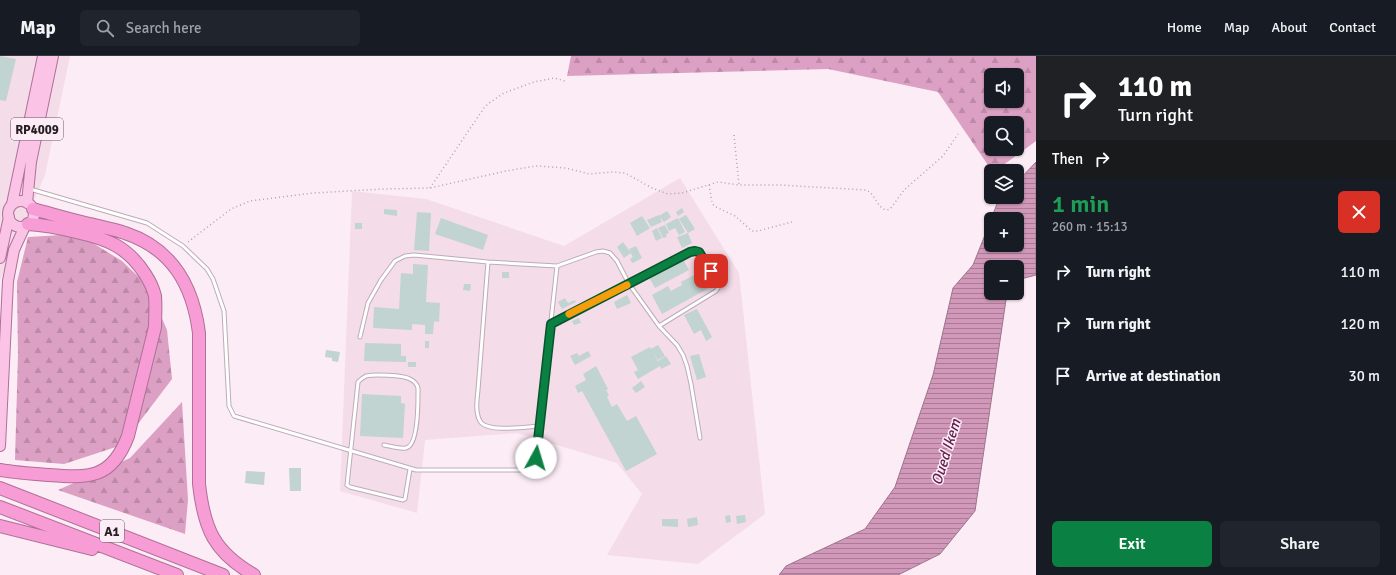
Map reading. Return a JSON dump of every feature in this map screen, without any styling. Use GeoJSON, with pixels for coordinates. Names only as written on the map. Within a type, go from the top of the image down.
{"type":"FeatureCollection","features":[{"type":"Feature","properties":{"kind":"highway"},"geometry":{"type":"LineString","coordinates":[[30,206],[125,233],[142,240],[154,247],[167,258],[177,269],[185,282],[197,317],[199,484],[202,508],[212,536],[220,548],[232,561],[254,575]]}},
{"type":"Feature","properties":{"kind":"highway"},"geometry":{"type":"LineString","coordinates":[[0,470],[71,477],[87,476],[101,471],[113,462],[122,450],[128,436],[155,327],[156,311],[151,286],[140,266],[122,248],[99,237],[52,226],[26,225]]}},
{"type":"Feature","properties":{"kind":"highway","name":"A1"},"geometry":{"type":"LineString","coordinates":[[0,488],[223,575]]}},
{"type":"Feature","properties":{"kind":"highway","name":"A1"},"geometry":{"type":"LineString","coordinates":[[0,507],[177,575]]}},
{"type":"Feature","properties":{"kind":"highway"},"geometry":{"type":"LineString","coordinates":[[0,526],[56,541],[126,555]]}},
{"type":"Feature","properties":{"kind":"main road","name":"RP4009"},"geometry":{"type":"LineString","coordinates":[[0,258],[43,56]]}},
{"type":"Feature","properties":{"kind":"main road","name":"RP4009"},"geometry":{"type":"LineString","coordinates":[[0,446],[8,281],[14,250],[26,225],[33,218],[28,188],[31,162],[53,56]]}},
{"type":"Feature","properties":{"kind":"main road"},"geometry":{"type":"LineString","coordinates":[[12,204],[20,201],[30,206]]}},
{"type":"Feature","properties":{"kind":"main road"},"geometry":{"type":"LineString","coordinates":[[9,217],[10,221],[16,226],[26,225]]}},
{"type":"Feature","properties":{"kind":"lane"},"geometry":{"type":"LineString","coordinates":[[28,188],[147,222],[183,246],[207,269],[214,283],[224,311],[229,406],[234,416],[410,469],[427,471],[520,470],[527,469],[533,464],[536,458],[540,426],[557,266]]}},
{"type":"Feature","properties":{"kind":"lane"},"geometry":{"type":"LineString","coordinates":[[360,337],[370,298],[395,262],[405,256],[414,255],[488,262],[557,266],[596,252],[603,251],[610,253],[617,261],[629,284],[659,326],[677,345],[683,354],[687,366],[700,438]]}},
{"type":"Feature","properties":{"kind":"lane"},"geometry":{"type":"LineString","coordinates":[[551,324],[690,252],[699,252],[718,284],[718,288],[716,291],[659,326]]}},
{"type":"Feature","properties":{"kind":"lane"},"geometry":{"type":"LineString","coordinates":[[488,262],[478,390],[477,412],[479,421],[482,425],[492,429],[540,426]]}},
{"type":"Feature","properties":{"kind":"lane"},"geometry":{"type":"LineString","coordinates":[[384,446],[406,448],[414,441],[418,388],[412,379],[406,377],[376,375],[367,376],[358,382],[348,485],[350,487],[403,500],[406,499],[410,469]]}},
{"type":"Feature","properties":{"kind":"path"},"geometry":{"type":"LineString","coordinates":[[430,188],[475,120],[489,103],[504,94],[534,82],[554,78],[565,81]]}},
{"type":"Feature","properties":{"kind":"path"},"geometry":{"type":"LineString","coordinates":[[183,246],[231,209],[250,201],[313,193],[430,188],[506,171],[536,166],[566,168],[589,174],[612,172],[625,173],[652,188],[668,194],[682,194],[718,182],[739,185],[866,190],[873,195],[880,207],[887,210],[890,209],[904,190],[943,156],[958,134]]}},
{"type":"Feature","properties":{"kind":"path"},"geometry":{"type":"LineString","coordinates":[[734,136],[739,185]]}},
{"type":"Feature","properties":{"kind":"path"},"geometry":{"type":"LineString","coordinates":[[708,185],[714,206],[734,216],[752,231],[758,231],[792,222]]}},
{"type":"Feature","properties":{"kind":"shaded area"},"geometry":{"type":"Polygon","coordinates":[[[0,56],[70,56],[45,175],[0,280],[0,56]]]}},
{"type":"Feature","properties":{"kind":"shaded area"},"geometry":{"type":"Polygon","coordinates":[[[680,178],[739,273],[765,514],[698,564],[607,555],[642,494],[617,463],[517,433],[425,440],[417,513],[340,491],[352,191],[426,199],[564,246],[680,178]]]}},
{"type":"Feature","properties":{"kind":"green space"},"geometry":{"type":"Polygon","coordinates":[[[571,56],[1036,56],[1036,141],[1024,150],[1024,116],[984,116],[984,156],[1016,156],[1005,164],[987,164],[938,92],[828,69],[567,76],[571,56]]]}},
{"type":"Feature","properties":{"kind":"green space"},"geometry":{"type":"Polygon","coordinates":[[[78,234],[122,261],[148,286],[167,330],[172,379],[122,445],[64,464],[15,460],[18,355],[17,282],[28,237],[78,234]]]}},
{"type":"Feature","properties":{"kind":"green space"},"geometry":{"type":"Polygon","coordinates":[[[182,402],[188,500],[185,534],[58,490],[130,458],[182,402]]]}},
{"type":"Feature","properties":{"kind":"water","name":"Oued Ikem"},"geometry":{"type":"Polygon","coordinates":[[[1036,162],[1036,275],[1024,278],[1024,260],[984,260],[984,300],[1006,300],[975,511],[940,554],[898,575],[779,575],[786,566],[865,529],[895,487],[933,375],[953,288],[973,265],[984,238],[984,252],[1024,252],[1024,212],[994,212],[997,204],[1024,204],[1024,175],[1036,162]]]}},
{"type":"Feature","properties":{"kind":"building"},"geometry":{"type":"Polygon","coordinates":[[[0,56],[16,59],[6,101],[0,100],[0,56]]]}},
{"type":"Feature","properties":{"kind":"building"},"geometry":{"type":"Polygon","coordinates":[[[682,208],[684,212],[678,216],[676,212],[682,208]]]}},
{"type":"Feature","properties":{"kind":"building"},"geometry":{"type":"Polygon","coordinates":[[[384,209],[397,210],[397,216],[384,214],[384,209]]]}},
{"type":"Feature","properties":{"kind":"building"},"geometry":{"type":"Polygon","coordinates":[[[667,211],[671,217],[664,222],[659,216],[667,211]]]}},
{"type":"Feature","properties":{"kind":"building"},"geometry":{"type":"Polygon","coordinates":[[[417,212],[431,213],[429,251],[414,250],[417,212]]]}},
{"type":"Feature","properties":{"kind":"building"},"geometry":{"type":"Polygon","coordinates":[[[659,215],[662,222],[651,227],[647,220],[659,215]]]}},
{"type":"Feature","properties":{"kind":"building"},"geometry":{"type":"Polygon","coordinates":[[[686,215],[695,229],[688,233],[679,219],[686,215]]]}},
{"type":"Feature","properties":{"kind":"building"},"geometry":{"type":"Polygon","coordinates":[[[642,216],[650,228],[637,236],[630,223],[642,216]]]}},
{"type":"Feature","properties":{"kind":"building"},"geometry":{"type":"Polygon","coordinates":[[[441,218],[488,235],[483,250],[435,234],[441,218]]]}},
{"type":"Feature","properties":{"kind":"building"},"geometry":{"type":"Polygon","coordinates":[[[678,218],[685,232],[679,235],[675,228],[669,231],[666,224],[678,218]]]}},
{"type":"Feature","properties":{"kind":"building"},"geometry":{"type":"Polygon","coordinates":[[[355,223],[362,223],[362,229],[355,229],[355,223]]]}},
{"type":"Feature","properties":{"kind":"building"},"geometry":{"type":"Polygon","coordinates":[[[665,225],[669,233],[666,234],[667,237],[663,238],[658,228],[665,225]]]}},
{"type":"Feature","properties":{"kind":"building"},"geometry":{"type":"Polygon","coordinates":[[[657,228],[662,238],[656,241],[652,231],[657,228]]]}},
{"type":"Feature","properties":{"kind":"building"},"geometry":{"type":"Polygon","coordinates":[[[688,233],[692,243],[682,248],[677,237],[688,233]]]}},
{"type":"Feature","properties":{"kind":"building"},"geometry":{"type":"Polygon","coordinates":[[[623,242],[631,253],[624,258],[617,247],[623,242]]]}},
{"type":"Feature","properties":{"kind":"building"},"geometry":{"type":"Polygon","coordinates":[[[636,246],[642,258],[635,262],[629,249],[636,246]]]}},
{"type":"Feature","properties":{"kind":"building"},"geometry":{"type":"Polygon","coordinates":[[[633,257],[635,262],[632,263],[630,259],[633,257]]]}},
{"type":"Feature","properties":{"kind":"building"},"geometry":{"type":"Polygon","coordinates":[[[683,259],[689,270],[655,288],[649,277],[683,259]]]}},
{"type":"Feature","properties":{"kind":"building"},"geometry":{"type":"Polygon","coordinates":[[[413,264],[428,265],[426,302],[440,303],[439,322],[434,321],[433,334],[425,334],[425,325],[412,324],[412,330],[373,328],[374,307],[399,309],[401,273],[413,274],[413,264]]]}},
{"type":"Feature","properties":{"kind":"building"},"geometry":{"type":"Polygon","coordinates":[[[502,272],[509,272],[509,278],[502,278],[502,272]]]}},
{"type":"Feature","properties":{"kind":"building"},"geometry":{"type":"Polygon","coordinates":[[[700,272],[709,288],[662,314],[652,295],[668,286],[671,291],[682,285],[681,282],[700,272]]]}},
{"type":"Feature","properties":{"kind":"building"},"geometry":{"type":"Polygon","coordinates":[[[464,284],[471,284],[470,291],[463,290],[464,284]]]}},
{"type":"Feature","properties":{"kind":"building"},"geometry":{"type":"Polygon","coordinates":[[[627,295],[631,303],[617,309],[614,302],[627,295]]]}},
{"type":"Feature","properties":{"kind":"building"},"geometry":{"type":"Polygon","coordinates":[[[565,298],[568,303],[575,300],[576,302],[562,309],[558,302],[565,298]]]}},
{"type":"Feature","properties":{"kind":"building"},"geometry":{"type":"Polygon","coordinates":[[[697,309],[712,337],[706,341],[701,330],[694,334],[684,315],[697,309]]]}},
{"type":"Feature","properties":{"kind":"building"},"geometry":{"type":"Polygon","coordinates":[[[579,318],[581,323],[574,325],[572,321],[579,318]]]}},
{"type":"Feature","properties":{"kind":"building"},"geometry":{"type":"Polygon","coordinates":[[[425,341],[429,341],[429,348],[425,348],[425,341]]]}},
{"type":"Feature","properties":{"kind":"building"},"geometry":{"type":"Polygon","coordinates":[[[365,343],[401,344],[401,356],[406,356],[406,362],[364,361],[365,343]]]}},
{"type":"Feature","properties":{"kind":"building"},"geometry":{"type":"Polygon","coordinates":[[[658,345],[665,356],[658,360],[651,349],[658,345]]]}},
{"type":"Feature","properties":{"kind":"building"},"geometry":{"type":"Polygon","coordinates":[[[650,347],[658,361],[666,356],[671,364],[661,369],[660,366],[638,379],[634,372],[638,370],[631,357],[650,347]]]}},
{"type":"Feature","properties":{"kind":"building"},"geometry":{"type":"Polygon","coordinates":[[[326,350],[340,352],[338,362],[332,361],[332,358],[325,357],[326,350]]]}},
{"type":"Feature","properties":{"kind":"building"},"geometry":{"type":"Polygon","coordinates":[[[588,351],[591,356],[575,365],[570,356],[577,353],[579,356],[588,351]]]}},
{"type":"Feature","properties":{"kind":"building"},"geometry":{"type":"Polygon","coordinates":[[[699,354],[706,377],[697,380],[690,356],[699,354]]]}},
{"type":"Feature","properties":{"kind":"building"},"geometry":{"type":"Polygon","coordinates":[[[408,362],[416,362],[416,367],[408,367],[408,362]]]}},
{"type":"Feature","properties":{"kind":"building"},"geometry":{"type":"Polygon","coordinates":[[[596,366],[608,389],[606,390],[609,395],[607,397],[612,407],[617,404],[627,421],[636,416],[657,454],[626,471],[582,391],[578,393],[575,386],[586,380],[583,374],[596,366]]]}},
{"type":"Feature","properties":{"kind":"building"},"geometry":{"type":"Polygon","coordinates":[[[641,381],[645,387],[636,393],[632,388],[641,381]]]}},
{"type":"Feature","properties":{"kind":"building"},"geometry":{"type":"Polygon","coordinates":[[[362,394],[401,396],[401,403],[405,404],[403,438],[360,436],[362,394]]]}},
{"type":"Feature","properties":{"kind":"building"},"geometry":{"type":"Polygon","coordinates":[[[289,468],[301,468],[301,491],[290,491],[289,468]]]}},
{"type":"Feature","properties":{"kind":"building"},"geometry":{"type":"Polygon","coordinates":[[[246,471],[265,472],[264,485],[245,483],[246,471]]]}},
{"type":"Feature","properties":{"kind":"building"},"geometry":{"type":"Polygon","coordinates":[[[730,515],[731,522],[726,523],[725,516],[730,515]]]}},
{"type":"Feature","properties":{"kind":"building"},"geometry":{"type":"Polygon","coordinates":[[[745,515],[746,522],[737,524],[736,516],[745,515]]]}},
{"type":"Feature","properties":{"kind":"building"},"geometry":{"type":"Polygon","coordinates":[[[697,517],[698,525],[688,527],[687,519],[697,517]]]}},
{"type":"Feature","properties":{"kind":"building"},"geometry":{"type":"Polygon","coordinates":[[[662,519],[678,519],[678,527],[662,526],[662,519]]]}},
{"type":"Feature","properties":{"kind":"slow traffic"},"geometry":{"type":"LineString","coordinates":[[569,314],[627,285]]}},
{"type":"Feature","properties":{"kind":"route"},"geometry":{"type":"LineString","coordinates":[[536,458],[551,324],[690,252],[699,252],[711,271]]}}]}
